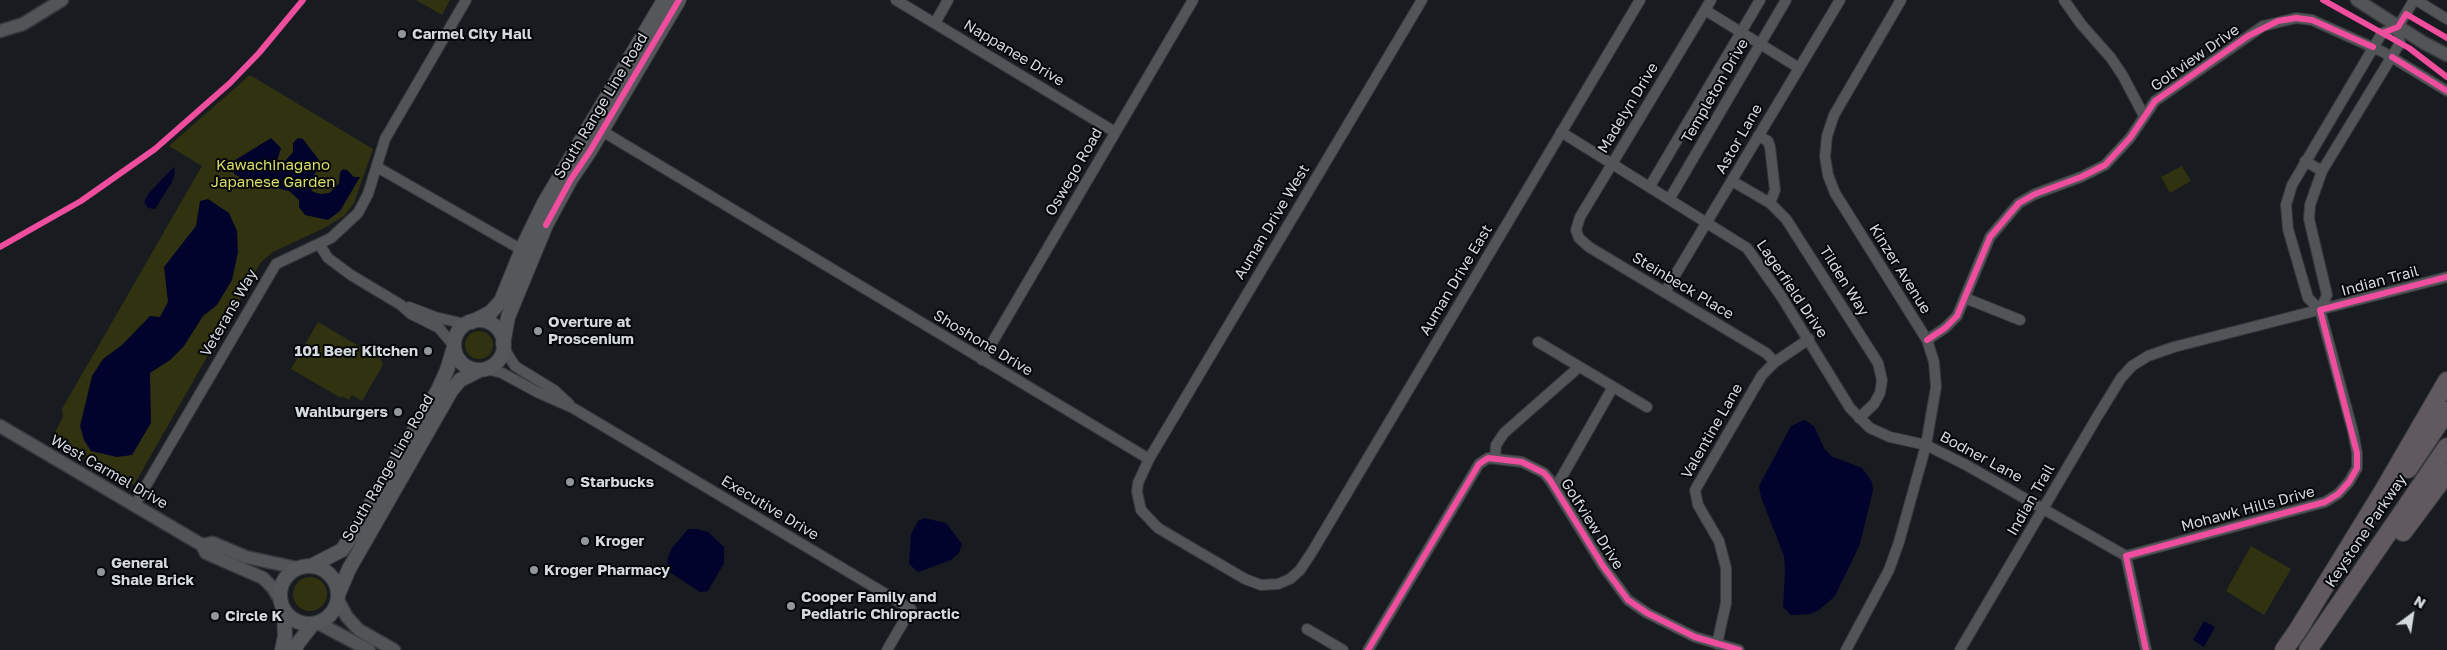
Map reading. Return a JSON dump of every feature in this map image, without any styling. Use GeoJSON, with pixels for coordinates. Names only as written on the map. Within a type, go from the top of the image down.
{"type":"FeatureCollection","features":[{"type":"Feature","properties":{"kind":"highway"},"geometry":{"type":"LineString","coordinates":[[2296,633],[2382,493],[2447,381]]}},
{"type":"Feature","properties":{"kind":"highway","name":"Keystone Parkway"},"geometry":{"type":"LineString","coordinates":[[2284,650],[2447,411]]}},
{"type":"Feature","properties":{"kind":"highway","name":"Keystone Parkway"},"geometry":{"type":"LineString","coordinates":[[2310,648],[2447,447]]}},
{"type":"Feature","properties":{"kind":"highway"},"geometry":{"type":"LineString","coordinates":[[2310,648],[2375,568],[2447,473]]}},
{"type":"Feature","properties":{"kind":"main road","name":"South Range Line Road"},"geometry":{"type":"LineString","coordinates":[[469,323],[498,305],[544,203],[664,0]]}},
{"type":"Feature","properties":{"kind":"main road","name":"South Range Line Road"},"geometry":{"type":"LineString","coordinates":[[503,346],[508,318],[542,233],[571,179],[602,131],[679,0]]}},
{"type":"Feature","properties":{"kind":"main road"},"geometry":{"type":"LineString","coordinates":[[484,321],[496,327],[503,346],[500,358],[483,369],[465,366],[460,361],[454,346],[458,332],[469,323],[484,321]]}},
{"type":"Feature","properties":{"kind":"main road","name":"South Range Line Road"},"geometry":{"type":"LineString","coordinates":[[304,567],[342,550],[351,537],[438,390],[448,370],[454,346]]}},
{"type":"Feature","properties":{"kind":"main road","name":"South Range Line Road"},"geometry":{"type":"LineString","coordinates":[[338,597],[349,569],[452,391],[460,380],[483,369]]}},
{"type":"Feature","properties":{"kind":"main road"},"geometry":{"type":"LineString","coordinates":[[282,650],[285,636],[280,591],[283,582],[289,574],[304,567],[319,568],[333,579],[338,597],[331,614],[316,623],[298,643],[295,650]]}},
{"type":"Feature","properties":{"kind":"main road"},"geometry":{"type":"LineString","coordinates":[[282,606],[297,621],[316,623]]}},
{"type":"Feature","properties":{"kind":"street"},"geometry":{"type":"LineString","coordinates":[[0,31],[23,24],[62,0]]}},
{"type":"Feature","properties":{"kind":"street","name":"Veterans Way"},"geometry":{"type":"LineString","coordinates":[[134,506],[266,277],[276,264],[319,244],[341,231],[358,213],[368,194],[385,139],[466,0]]}},
{"type":"Feature","properties":{"kind":"street","name":"Nappanee Drive"},"geometry":{"type":"LineString","coordinates":[[896,0],[1115,132]]}},
{"type":"Feature","properties":{"kind":"street"},"geometry":{"type":"LineString","coordinates":[[935,23],[948,0]]}},
{"type":"Feature","properties":{"kind":"street","name":"Oswego Road"},"geometry":{"type":"LineString","coordinates":[[982,360],[1193,0]]}},
{"type":"Feature","properties":{"kind":"street","name":"Auman Drive West"},"geometry":{"type":"LineString","coordinates":[[1149,459],[1422,0]]}},
{"type":"Feature","properties":{"kind":"street","name":"Auman Drive East"},"geometry":{"type":"LineString","coordinates":[[1149,459],[1138,483],[1138,501],[1141,510],[1158,528],[1245,579],[1261,585],[1285,582],[1295,575],[1312,552],[1640,0]]}},
{"type":"Feature","properties":{"kind":"street","name":"Madelyn Drive"},"geometry":{"type":"LineString","coordinates":[[1577,234],[1578,222],[1712,0]]}},
{"type":"Feature","properties":{"kind":"street","name":"Templeton Drive"},"geometry":{"type":"LineString","coordinates":[[1650,186],[1760,0]]}},
{"type":"Feature","properties":{"kind":"street","name":"Templeton Drive"},"geometry":{"type":"LineString","coordinates":[[1670,198],[1786,0]]}},
{"type":"Feature","properties":{"kind":"street","name":"Astor Lane"},"geometry":{"type":"LineString","coordinates":[[1665,292],[1840,0]]}},
{"type":"Feature","properties":{"kind":"street","name":"Kinzer Avenue"},"geometry":{"type":"LineString","coordinates":[[1846,650],[1889,570],[1899,542],[1926,445],[1936,377],[1927,340],[1835,193],[1828,176],[1825,157],[1827,136],[1834,115],[1901,0]]}},
{"type":"Feature","properties":{"kind":"street"},"geometry":{"type":"LineString","coordinates":[[2064,0],[2081,24],[2115,64],[2144,116]]}},
{"type":"Feature","properties":{"kind":"street"},"geometry":{"type":"LineString","coordinates":[[2350,0],[2361,3],[2447,55]]}},
{"type":"Feature","properties":{"kind":"street"},"geometry":{"type":"LineString","coordinates":[[2398,27],[2415,0],[2447,19]]}},
{"type":"Feature","properties":{"kind":"street"},"geometry":{"type":"LineString","coordinates":[[1705,10],[1799,68]]}},
{"type":"Feature","properties":{"kind":"street","name":"Golfview Drive"},"geometry":{"type":"LineString","coordinates":[[1927,340],[1955,320],[1990,237],[2019,203],[2035,194],[2080,178],[2105,165],[2130,138],[2155,101],[2248,36],[2278,21],[2296,18],[2312,20],[2383,52]]}},
{"type":"Feature","properties":{"kind":"street","name":"Mohawk Hills Drive"},"geometry":{"type":"LineString","coordinates":[[2126,556],[2325,502],[2338,494],[2349,482],[2357,468],[2357,453],[2320,310],[2308,298],[2288,221],[2286,205],[2292,185],[2305,161],[2383,52],[2400,43],[2398,27],[2382,33],[2383,52],[2322,171],[2310,205],[2309,219],[2327,295],[2320,310]]}},
{"type":"Feature","properties":{"kind":"street"},"geometry":{"type":"LineString","coordinates":[[2433,48],[2447,60]]}},
{"type":"Feature","properties":{"kind":"street"},"geometry":{"type":"LineString","coordinates":[[2383,52],[2447,91]]}},
{"type":"Feature","properties":{"kind":"street","name":"Shoshone Drive"},"geometry":{"type":"LineString","coordinates":[[602,131],[1149,459]]}},
{"type":"Feature","properties":{"kind":"street","name":"Lagerfield Drive"},"geometry":{"type":"LineString","coordinates":[[1561,132],[1670,198],[1747,248],[1808,339],[1850,408],[1859,418],[1870,428],[1883,435],[1926,445]]}},
{"type":"Feature","properties":{"kind":"street"},"geometry":{"type":"LineString","coordinates":[[1758,136],[1768,142],[1770,147],[1775,190],[1770,203]]}},
{"type":"Feature","properties":{"kind":"street"},"geometry":{"type":"LineString","coordinates":[[2305,161],[2322,171]]}},
{"type":"Feature","properties":{"kind":"street"},"geometry":{"type":"LineString","coordinates":[[377,167],[522,250]]}},
{"type":"Feature","properties":{"kind":"street","name":"Tilden Way"},"geometry":{"type":"LineString","coordinates":[[1732,181],[1770,203],[1797,234],[1880,368],[1882,380],[1880,393],[1874,404],[1859,418]]}},
{"type":"Feature","properties":{"kind":"street","name":"Steinbeck Place"},"geometry":{"type":"LineString","coordinates":[[1577,234],[1589,247],[1766,353],[1775,362]]}},
{"type":"Feature","properties":{"kind":"street"},"geometry":{"type":"LineString","coordinates":[[319,244],[333,261],[365,284],[401,305],[411,314],[439,328],[454,346]]}},
{"type":"Feature","properties":{"kind":"street","name":"Indian Trail"},"geometry":{"type":"LineString","coordinates":[[1960,650],[2097,417],[2121,378],[2132,366],[2148,356],[2174,347],[2447,277]]}},
{"type":"Feature","properties":{"kind":"street"},"geometry":{"type":"LineString","coordinates":[[1965,298],[2020,320]]}},
{"type":"Feature","properties":{"kind":"street"},"geometry":{"type":"LineString","coordinates":[[401,305],[469,323]]}},
{"type":"Feature","properties":{"kind":"street","name":"Valentine Lane"},"geometry":{"type":"LineString","coordinates":[[1717,644],[1726,603],[1726,568],[1719,541],[1698,505],[1695,490],[1762,375],[1775,362],[1808,339]]}},
{"type":"Feature","properties":{"kind":"street"},"geometry":{"type":"LineString","coordinates":[[1538,342],[1647,407]]}},
{"type":"Feature","properties":{"kind":"street","name":"Executive Drive"},"geometry":{"type":"LineString","coordinates":[[503,346],[516,366],[554,390],[573,408]]}},
{"type":"Feature","properties":{"kind":"street"},"geometry":{"type":"LineString","coordinates":[[1368,650],[1479,464],[1484,458],[1495,458],[1496,445],[1504,433],[1579,367]]}},
{"type":"Feature","properties":{"kind":"street","name":"Executive Drive"},"geometry":{"type":"LineString","coordinates":[[483,369],[502,373],[539,394],[573,408],[911,610],[887,650]]}},
{"type":"Feature","properties":{"kind":"street","name":"Golfview Drive"},"geometry":{"type":"LineString","coordinates":[[1556,487],[1613,387]]}},
{"type":"Feature","properties":{"kind":"street","name":"West Carmel Drive"},"geometry":{"type":"LineString","coordinates":[[0,426],[202,545],[206,553],[263,578],[273,588],[282,606]]}},
{"type":"Feature","properties":{"kind":"street","name":"Bodner Lane"},"geometry":{"type":"LineString","coordinates":[[1926,445],[2126,556]]}},
{"type":"Feature","properties":{"kind":"street","name":"Golfview Drive"},"geometry":{"type":"LineString","coordinates":[[1495,458],[1528,465],[1544,473],[1556,487],[1603,566],[1628,600],[1647,613],[1695,637],[1739,650]]}},
{"type":"Feature","properties":{"kind":"street","name":"West Carmel Drive"},"geometry":{"type":"LineString","coordinates":[[202,545],[212,543],[246,558],[304,567]]}},
{"type":"Feature","properties":{"kind":"street"},"geometry":{"type":"LineString","coordinates":[[2126,556],[2146,650]]}},
{"type":"Feature","properties":{"kind":"street"},"geometry":{"type":"LineString","coordinates":[[338,597],[347,616],[359,630],[394,650]]}},
{"type":"Feature","properties":{"kind":"street"},"geometry":{"type":"LineString","coordinates":[[316,623],[368,650]]}},
{"type":"Feature","properties":{"kind":"street"},"geometry":{"type":"LineString","coordinates":[[1307,629],[1343,650]]}},
{"type":"Feature","properties":{"kind":"green space"},"geometry":{"type":"Polygon","coordinates":[[[416,0],[450,0],[442,15],[416,0]]]}},
{"type":"Feature","properties":{"kind":"green space","name":"Kawachinagano Japanese Garden"},"geometry":{"type":"Polygon","coordinates":[[[250,75],[373,149],[354,203],[344,216],[324,228],[273,252],[261,262],[134,485],[52,438],[63,417],[62,409],[202,166],[169,146],[250,75]]]}},
{"type":"Feature","properties":{"kind":"green space"},"geometry":{"type":"Polygon","coordinates":[[[2182,166],[2191,181],[2170,193],[2161,177],[2182,166]]]}},
{"type":"Feature","properties":{"kind":"green space"},"geometry":{"type":"Polygon","coordinates":[[[318,322],[381,359],[383,365],[362,401],[352,395],[349,400],[342,396],[341,398],[291,369],[318,322]]]}},
{"type":"Feature","properties":{"kind":"green space"},"geometry":{"type":"Polygon","coordinates":[[[479,331],[489,335],[493,345],[489,355],[479,359],[469,355],[465,345],[469,335],[479,331]]]}},
{"type":"Feature","properties":{"kind":"green space"},"geometry":{"type":"Polygon","coordinates":[[[2251,546],[2291,569],[2264,615],[2226,591],[2251,546]]]}},
{"type":"Feature","properties":{"kind":"green space"},"geometry":{"type":"Polygon","coordinates":[[[310,577],[317,578],[322,582],[326,587],[326,601],[322,606],[317,610],[310,611],[303,610],[298,606],[294,601],[293,594],[294,587],[298,582],[303,578],[310,577]]]}},
{"type":"Feature","properties":{"kind":"water"},"geometry":{"type":"Polygon","coordinates":[[[271,138],[281,148],[277,161],[280,163],[286,160],[293,152],[293,143],[298,138],[303,139],[319,160],[319,167],[311,180],[310,187],[313,192],[329,193],[339,183],[340,172],[343,169],[347,170],[354,177],[360,177],[340,211],[328,220],[305,215],[299,207],[299,200],[289,191],[276,188],[262,189],[234,174],[232,162],[271,138]]]}},
{"type":"Feature","properties":{"kind":"water"},"geometry":{"type":"Polygon","coordinates":[[[174,167],[175,173],[172,182],[155,209],[148,208],[144,202],[149,193],[174,167]]]}},
{"type":"Feature","properties":{"kind":"water"},"geometry":{"type":"Polygon","coordinates":[[[208,199],[229,213],[237,231],[238,252],[232,280],[217,305],[203,316],[184,346],[170,360],[150,373],[151,423],[132,455],[117,457],[91,451],[84,440],[80,426],[92,376],[103,359],[122,345],[150,316],[160,317],[168,302],[164,267],[196,226],[200,201],[208,199]]]}},
{"type":"Feature","properties":{"kind":"water"},"geometry":{"type":"Polygon","coordinates":[[[1804,420],[1814,426],[1824,448],[1831,456],[1862,468],[1872,482],[1873,490],[1860,544],[1835,596],[1819,610],[1810,614],[1791,615],[1783,607],[1784,556],[1761,497],[1759,486],[1791,426],[1804,420]]]}},
{"type":"Feature","properties":{"kind":"water"},"geometry":{"type":"Polygon","coordinates":[[[924,518],[946,523],[962,544],[959,553],[951,560],[918,572],[909,564],[911,534],[918,521],[924,518]]]}},
{"type":"Feature","properties":{"kind":"water"},"geometry":{"type":"Polygon","coordinates":[[[688,529],[708,532],[724,547],[724,563],[708,591],[700,592],[668,571],[667,560],[672,548],[688,529]]]}},
{"type":"Feature","properties":{"kind":"water"},"geometry":{"type":"Polygon","coordinates":[[[2204,621],[2215,627],[2204,647],[2193,640],[2204,621]]]}},
{"type":"Feature","properties":{"kind":"cycle path"},"geometry":{"type":"LineString","coordinates":[[0,247],[81,201],[155,149],[230,83],[259,53],[303,0]]}},
{"type":"Feature","properties":{"kind":"cycle path"},"geometry":{"type":"LineString","coordinates":[[546,225],[571,179],[590,151],[679,0]]}},
{"type":"Feature","properties":{"kind":"cycle path"},"geometry":{"type":"LineString","coordinates":[[2323,0],[2409,48],[2447,77]]}},
{"type":"Feature","properties":{"kind":"cycle path"},"geometry":{"type":"LineString","coordinates":[[2382,33],[2398,27],[2406,14],[2447,38]]}},
{"type":"Feature","properties":{"kind":"cycle path"},"geometry":{"type":"LineString","coordinates":[[1927,340],[1945,328],[1957,316],[1990,237],[2019,203],[2035,194],[2081,177],[2105,165],[2130,138],[2155,101],[2248,36],[2278,21],[2296,18],[2312,20],[2373,47]]}},
{"type":"Feature","properties":{"kind":"cycle path"},"geometry":{"type":"LineString","coordinates":[[2392,57],[2447,91]]}},
{"type":"Feature","properties":{"kind":"cycle path"},"geometry":{"type":"LineString","coordinates":[[2146,650],[2126,556],[2325,502],[2338,494],[2349,482],[2357,468],[2357,453],[2320,310],[2447,277]]}},
{"type":"Feature","properties":{"kind":"cycle path"},"geometry":{"type":"LineString","coordinates":[[1368,650],[1479,464],[1488,458],[1522,462],[1544,473],[1603,566],[1628,600],[1647,613],[1695,637],[1739,650]]}},
{"type":"Feature","properties":{"kind":"place","name":"Carmel City Hall"},"geometry":{"type":"Point","coordinates":[402,34]}},
{"type":"Feature","properties":{"kind":"place","name":"Overture at Proscenium"},"geometry":{"type":"Point","coordinates":[538,331]}},
{"type":"Feature","properties":{"kind":"place","name":"101 Beer Kitchen"},"geometry":{"type":"Point","coordinates":[428,351]}},
{"type":"Feature","properties":{"kind":"place","name":"Wahlburgers"},"geometry":{"type":"Point","coordinates":[398,412]}},
{"type":"Feature","properties":{"kind":"place","name":"Starbucks"},"geometry":{"type":"Point","coordinates":[570,482]}},
{"type":"Feature","properties":{"kind":"place","name":"Kroger"},"geometry":{"type":"Point","coordinates":[585,541]}},
{"type":"Feature","properties":{"kind":"place","name":"Kroger Pharmacy"},"geometry":{"type":"Point","coordinates":[534,570]}},
{"type":"Feature","properties":{"kind":"place","name":"General Shale Brick"},"geometry":{"type":"Point","coordinates":[101,572]}},
{"type":"Feature","properties":{"kind":"place","name":"Cooper Family and Pediatric Chiropractic"},"geometry":{"type":"Point","coordinates":[791,606]}},
{"type":"Feature","properties":{"kind":"place","name":"Circle K"},"geometry":{"type":"Point","coordinates":[215,616]}}]}
